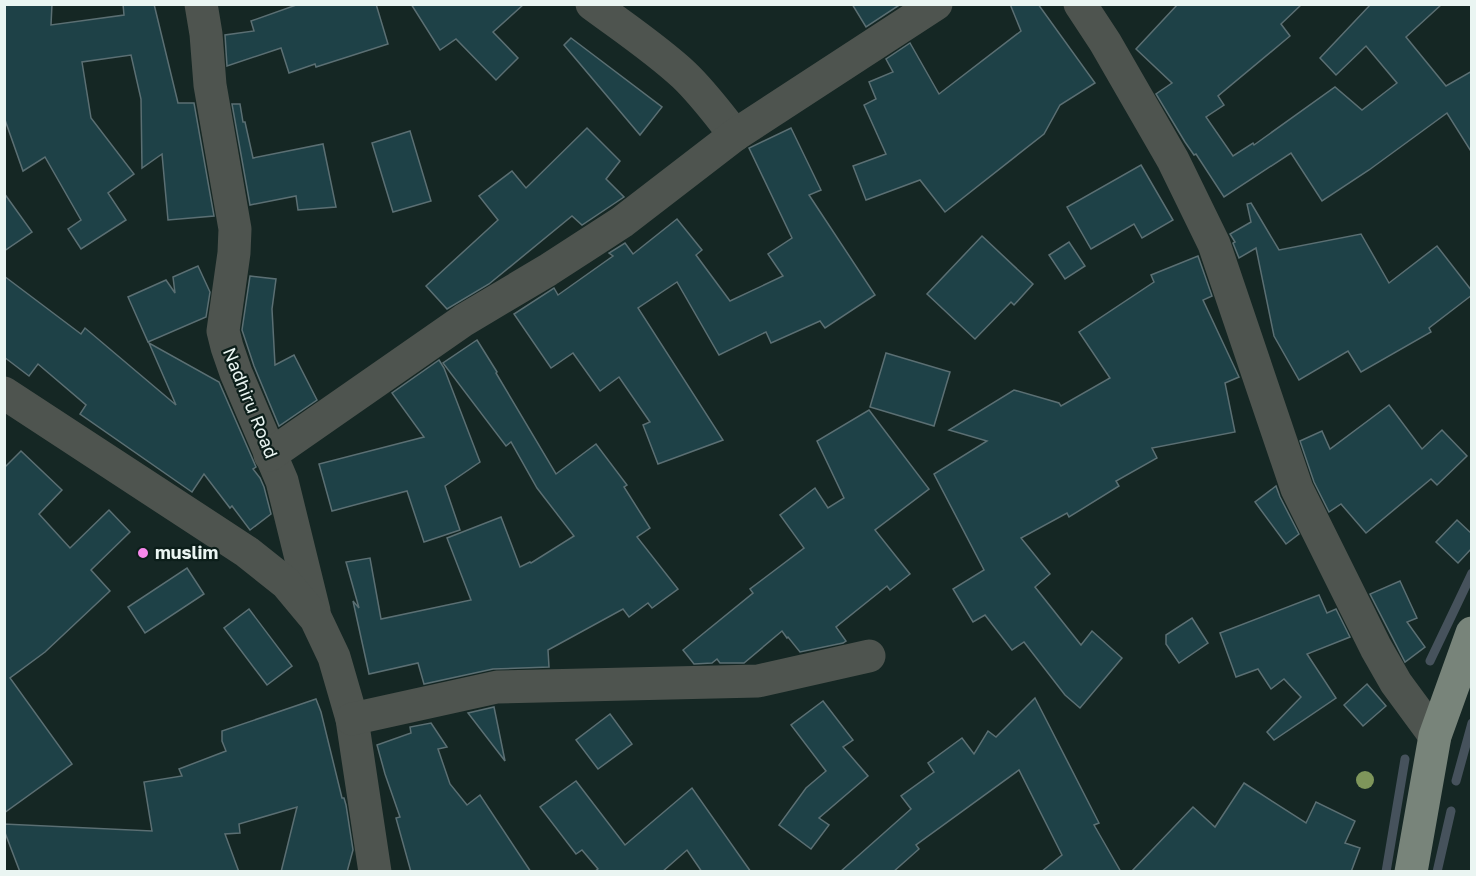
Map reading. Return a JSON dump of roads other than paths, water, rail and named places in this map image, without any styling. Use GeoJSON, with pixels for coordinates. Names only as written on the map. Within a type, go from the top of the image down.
{"type":"FeatureCollection","features":[{"type":"Feature","properties":{"kind":"main road"},"geometry":{"type":"LineString","coordinates":[[1411,872],[1435,736],[1472,633]]}},
{"type":"Feature","properties":{"kind":"street","name":"Nadhiru Road"},"geometry":{"type":"LineString","coordinates":[[201,4],[210,85],[235,229],[234,253],[223,331],[236,374],[282,481],[316,619]]}},
{"type":"Feature","properties":{"kind":"street"},"geometry":{"type":"LineString","coordinates":[[592,4],[684,75],[735,135]]}},
{"type":"Feature","properties":{"kind":"street"},"geometry":{"type":"LineString","coordinates":[[270,455],[464,320],[622,222],[735,135],[936,4]]}},
{"type":"Feature","properties":{"kind":"street"},"geometry":{"type":"LineString","coordinates":[[1080,4],[1105,42],[1173,160],[1214,244],[1297,489],[1376,648],[1396,683],[1435,736]]}},
{"type":"Feature","properties":{"kind":"street"},"geometry":{"type":"LineString","coordinates":[[4,393],[247,552],[286,583],[316,619],[334,657],[352,719],[375,872]]}},
{"type":"Feature","properties":{"kind":"street"},"geometry":{"type":"LineString","coordinates":[[352,719],[497,687],[758,681],[870,656]]}},
{"type":"Feature","properties":{"kind":"waterway"},"geometry":{"type":"LineString","coordinates":[[1430,661],[1472,573]]}},
{"type":"Feature","properties":{"kind":"waterway"},"geometry":{"type":"LineString","coordinates":[[1456,781],[1472,723]]}},
{"type":"Feature","properties":{"kind":"waterway"},"geometry":{"type":"LineString","coordinates":[[1386,872],[1405,759]]}},
{"type":"Feature","properties":{"kind":"waterway"},"geometry":{"type":"LineString","coordinates":[[1437,872],[1451,811]]}},
{"type":"Feature","properties":{"kind":"place","name":"muslim"},"geometry":{"type":"Point","coordinates":[143,553]}}]}
